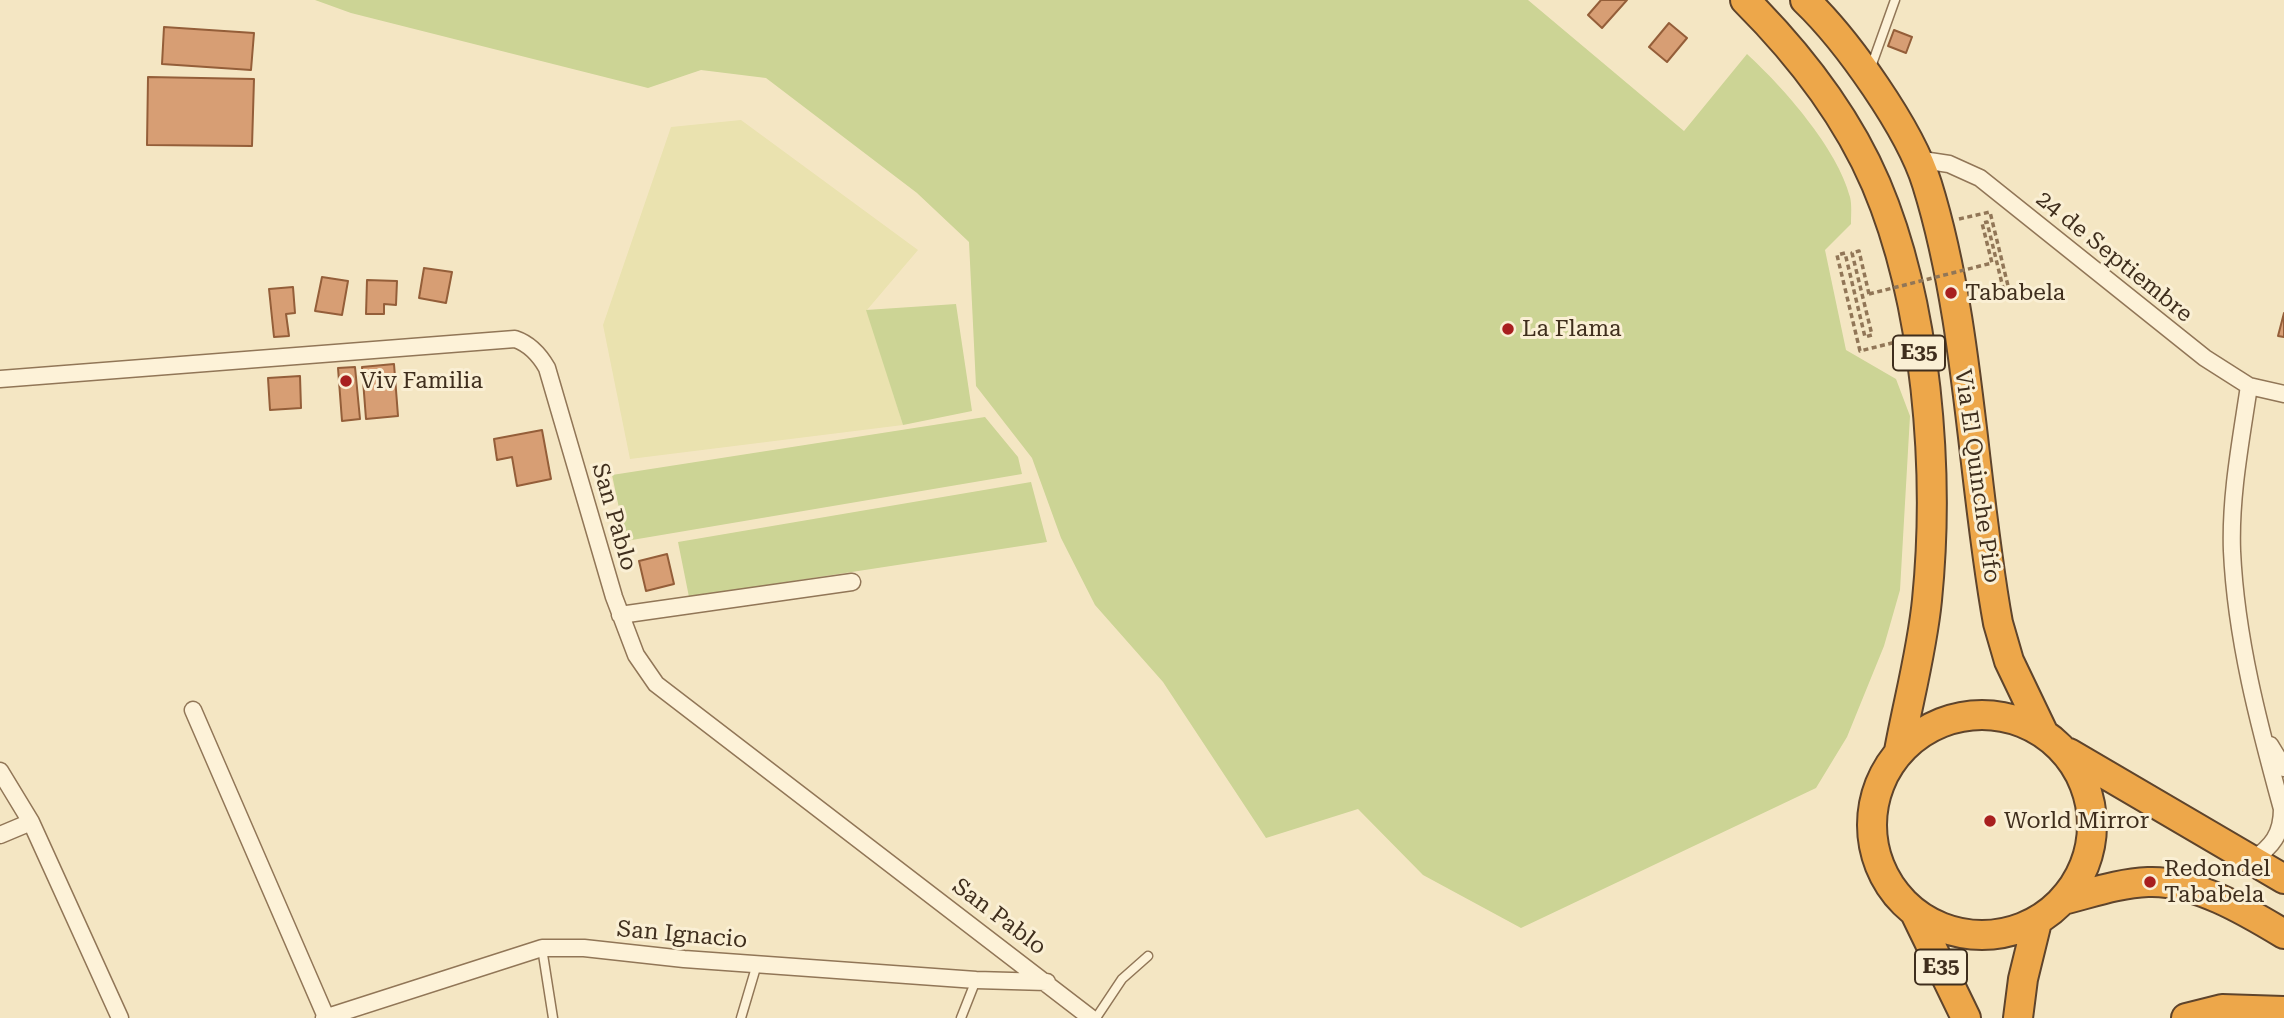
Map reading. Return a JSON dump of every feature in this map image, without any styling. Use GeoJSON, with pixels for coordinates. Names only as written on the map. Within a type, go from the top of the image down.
{"type":"FeatureCollection","features":[{"type":"Feature","properties":{"kind":"highway","name":"E35"},"geometry":{"type":"LineString","coordinates":[[1745,0],[1778,33],[1816,81],[1845,124],[1876,184],[1910,297],[1926,396],[1932,532],[1927,603],[1899,751]]}},
{"type":"Feature","properties":{"kind":"highway","name":"Via El Quinche Pifo"},"geometry":{"type":"LineString","coordinates":[[1805,0],[1868,77],[1902,129],[1927,183],[1948,274],[1998,623],[2009,661],[2053,741]]}},
{"type":"Feature","properties":{"kind":"highway","name":"E35"},"geometry":{"type":"LineString","coordinates":[[1986,714],[2018,720],[2053,741],[2080,773],[2091,805],[2092,839],[2082,872],[2063,900],[2037,922],[2007,933],[1975,936],[1944,930],[1916,915],[1890,889],[1874,856],[1871,819],[1879,783],[1899,751],[1924,731],[1954,718],[1986,714]]}},
{"type":"Feature","properties":{"kind":"highway"},"geometry":{"type":"LineString","coordinates":[[2053,741],[2284,879]]}},
{"type":"Feature","properties":{"kind":"highway"},"geometry":{"type":"LineString","coordinates":[[2063,900],[2150,882],[2182,886],[2227,904],[2284,934]]}},
{"type":"Feature","properties":{"kind":"highway","name":"E35"},"geometry":{"type":"LineString","coordinates":[[1916,915],[1966,1018]]}},
{"type":"Feature","properties":{"kind":"highway"},"geometry":{"type":"LineString","coordinates":[[2018,1018],[2023,979],[2037,922]]}},
{"type":"Feature","properties":{"kind":"highway"},"geometry":{"type":"LineString","coordinates":[[2186,1018],[2222,1009],[2284,1011]]}},
{"type":"Feature","properties":{"kind":"street","name":"24 de Septiembre"},"geometry":{"type":"LineString","coordinates":[[1916,159],[1949,164],[1980,178],[2205,359],[2249,386],[2284,394]]}},
{"type":"Feature","properties":{"kind":"street","name":"San Pablo"},"geometry":{"type":"LineString","coordinates":[[0,379],[515,339],[523,342],[541,357],[547,368],[620,615],[636,655],[656,684],[1093,1018]]}},
{"type":"Feature","properties":{"kind":"street"},"geometry":{"type":"LineString","coordinates":[[2249,386],[2237,468],[2232,550],[2237,606],[2260,728],[2282,809],[2282,821],[2275,839],[2252,860]]}},
{"type":"Feature","properties":{"kind":"street"},"geometry":{"type":"LineString","coordinates":[[620,615],[852,582]]}},
{"type":"Feature","properties":{"kind":"street"},"geometry":{"type":"LineString","coordinates":[[193,710],[325,1018]]}},
{"type":"Feature","properties":{"kind":"street"},"geometry":{"type":"LineString","coordinates":[[2260,728],[2284,768]]}},
{"type":"Feature","properties":{"kind":"street"},"geometry":{"type":"LineString","coordinates":[[0,771],[31,822],[120,1018]]}},
{"type":"Feature","properties":{"kind":"street"},"geometry":{"type":"LineString","coordinates":[[0,835],[31,822]]}},
{"type":"Feature","properties":{"kind":"street","name":"San Ignacio"},"geometry":{"type":"LineString","coordinates":[[325,1018],[542,948],[584,948],[757,964],[976,980],[1047,982]]}},
{"type":"Feature","properties":{"kind":"lane"},"geometry":{"type":"LineString","coordinates":[[1868,77],[1895,0]]}},
{"type":"Feature","properties":{"kind":"lane"},"geometry":{"type":"LineString","coordinates":[[542,948],[553,1018]]}},
{"type":"Feature","properties":{"kind":"lane"},"geometry":{"type":"LineString","coordinates":[[1093,1018],[1122,979],[1147,956]]}},
{"type":"Feature","properties":{"kind":"lane"},"geometry":{"type":"LineString","coordinates":[[741,1018],[757,964]]}},
{"type":"Feature","properties":{"kind":"lane"},"geometry":{"type":"LineString","coordinates":[[961,1018],[976,980]]}},
{"type":"Feature","properties":{"kind":"path"},"geometry":{"type":"LineString","coordinates":[[1916,337],[1860,351],[1837,256],[1845,253],[1865,337],[1872,335],[1852,253],[1859,251],[1869,294],[1992,263],[1982,223],[1987,222],[2006,300],[2011,298],[1990,212],[1937,225]]}},
{"type":"Feature","properties":{"kind":"shaded area"},"geometry":{"type":"Polygon","coordinates":[[[741,120],[918,250],[867,310],[903,425],[630,459],[603,325],[671,127],[741,120]]]}},
{"type":"Feature","properties":{"kind":"green space"},"geometry":{"type":"Polygon","coordinates":[[[315,0],[1528,0],[1684,131],[1747,54],[1808,120],[1844,178],[1851,200],[1851,224],[1825,250],[1846,350],[1896,379],[1910,416],[1900,590],[1884,646],[1847,737],[1816,788],[1521,928],[1423,875],[1358,809],[1266,838],[1163,682],[1095,605],[1061,538],[1032,458],[976,386],[969,242],[917,193],[766,78],[701,70],[648,88],[351,13],[315,0]]]}},
{"type":"Feature","properties":{"kind":"green space"},"geometry":{"type":"Polygon","coordinates":[[[956,304],[972,411],[903,425],[866,310],[956,304]]]}},
{"type":"Feature","properties":{"kind":"green space"},"geometry":{"type":"Polygon","coordinates":[[[985,417],[1018,457],[1022,474],[626,541],[612,475],[985,417]]]}},
{"type":"Feature","properties":{"kind":"green space"},"geometry":{"type":"Polygon","coordinates":[[[1031,482],[1047,542],[689,597],[678,542],[1031,482]]]}},
{"type":"Feature","properties":{"kind":"building"},"geometry":{"type":"Polygon","coordinates":[[[1601,0],[1627,0],[1602,28],[1588,15],[1601,0]]]}},
{"type":"Feature","properties":{"kind":"building"},"geometry":{"type":"Polygon","coordinates":[[[1669,23],[1687,38],[1667,62],[1649,47],[1669,23]]]}},
{"type":"Feature","properties":{"kind":"building"},"geometry":{"type":"Polygon","coordinates":[[[164,27],[254,33],[251,70],[162,64],[164,27]]]}},
{"type":"Feature","properties":{"kind":"building"},"geometry":{"type":"Polygon","coordinates":[[[1894,30],[1912,37],[1906,53],[1888,46],[1894,30]]]}},
{"type":"Feature","properties":{"kind":"building"},"geometry":{"type":"Polygon","coordinates":[[[148,77],[254,79],[252,146],[147,145],[148,77]]]}},
{"type":"Feature","properties":{"kind":"building"},"geometry":{"type":"Polygon","coordinates":[[[424,268],[452,272],[446,303],[419,298],[424,268]]]}},
{"type":"Feature","properties":{"kind":"building"},"geometry":{"type":"Polygon","coordinates":[[[322,277],[348,281],[342,315],[315,311],[322,277]]]}},
{"type":"Feature","properties":{"kind":"building"},"geometry":{"type":"Polygon","coordinates":[[[367,280],[397,281],[396,305],[384,304],[384,314],[366,314],[367,280]]]}},
{"type":"Feature","properties":{"kind":"building"},"geometry":{"type":"Polygon","coordinates":[[[293,287],[295,313],[286,314],[289,336],[274,337],[269,289],[293,287]]]}},
{"type":"Feature","properties":{"kind":"building"},"geometry":{"type":"Polygon","coordinates":[[[2284,313],[2284,337],[2278,336],[2284,313]]]}},
{"type":"Feature","properties":{"kind":"building"},"geometry":{"type":"Polygon","coordinates":[[[394,364],[398,416],[366,419],[362,367],[394,364]]]}},
{"type":"Feature","properties":{"kind":"building"},"geometry":{"type":"Polygon","coordinates":[[[355,367],[360,419],[342,421],[338,368],[355,367]]]}},
{"type":"Feature","properties":{"kind":"building"},"geometry":{"type":"Polygon","coordinates":[[[300,376],[301,408],[270,410],[268,378],[300,376]]]}},
{"type":"Feature","properties":{"kind":"building"},"geometry":{"type":"Polygon","coordinates":[[[542,430],[551,479],[517,486],[512,457],[497,460],[494,439],[542,430]]]}},
{"type":"Feature","properties":{"kind":"building"},"geometry":{"type":"Polygon","coordinates":[[[667,554],[674,584],[646,591],[639,561],[667,554]]]}},
{"type":"Feature","properties":{"kind":"place","name":"Tababela"},"geometry":{"type":"Point","coordinates":[1951,293]}},
{"type":"Feature","properties":{"kind":"place","name":"La Flama"},"geometry":{"type":"Point","coordinates":[1508,329]}},
{"type":"Feature","properties":{"kind":"place","name":"Viv Familia"},"geometry":{"type":"Point","coordinates":[346,381]}},
{"type":"Feature","properties":{"kind":"place","name":"World Mirror"},"geometry":{"type":"Point","coordinates":[1990,821]}},
{"type":"Feature","properties":{"kind":"place","name":"Redondel Tababela"},"geometry":{"type":"Point","coordinates":[2150,882]}}]}
